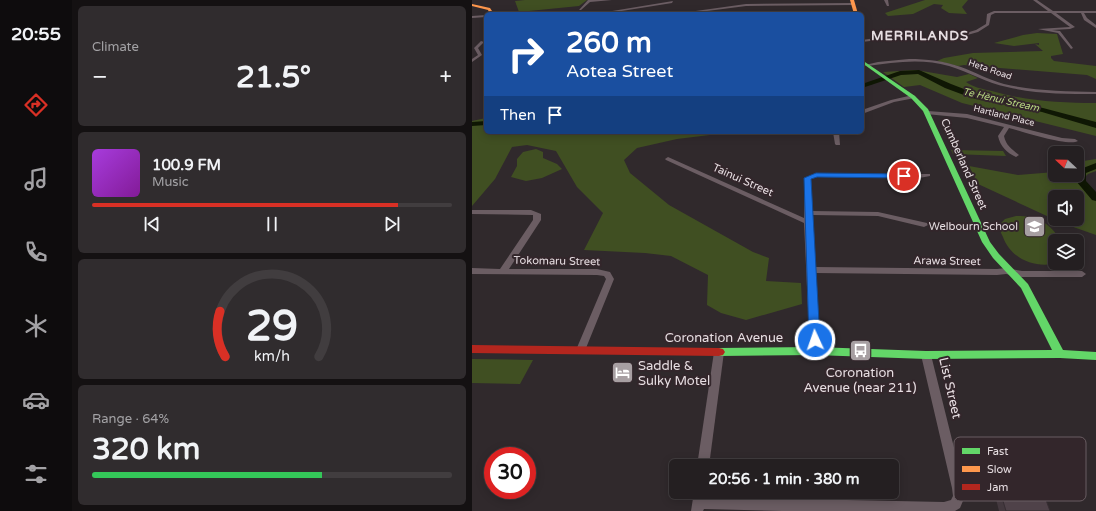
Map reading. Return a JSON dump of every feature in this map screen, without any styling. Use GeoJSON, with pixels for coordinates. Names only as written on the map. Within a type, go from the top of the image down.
{"type":"FeatureCollection","features":[{"type":"Feature","properties":{"kind":"main road"},"geometry":{"type":"LineString","coordinates":[[852,2],[855,12]]}},
{"type":"Feature","properties":{"kind":"main road"},"geometry":{"type":"LineString","coordinates":[[472,4],[489,9],[491,12]]}},
{"type":"Feature","properties":{"kind":"main road","name":"Cumberland Street"},"geometry":{"type":"LineString","coordinates":[[864,64],[879,69],[891,81],[913,97],[928,113],[986,242],[996,256],[1022,281],[1060,354]]}},
{"type":"Feature","properties":{"kind":"main road","name":"Coronation Avenue"},"geometry":{"type":"LineString","coordinates":[[472,349],[719,352],[816,351],[926,355],[1060,354],[1096,356]]}},
{"type":"Feature","properties":{"kind":"street"},"geometry":{"type":"LineString","coordinates":[[580,9],[589,0],[610,0]]}},
{"type":"Feature","properties":{"kind":"street"},"geometry":{"type":"LineString","coordinates":[[886,0],[888,5]]}},
{"type":"Feature","properties":{"kind":"street"},"geometry":{"type":"LineString","coordinates":[[1035,0],[1073,27],[1040,29],[1059,32],[1071,48]]}},
{"type":"Feature","properties":{"kind":"street"},"geometry":{"type":"LineString","coordinates":[[609,12],[672,2]]}},
{"type":"Feature","properties":{"kind":"street"},"geometry":{"type":"LineString","coordinates":[[692,12],[746,5],[852,2]]}},
{"type":"Feature","properties":{"kind":"street"},"geometry":{"type":"LineString","coordinates":[[947,38],[981,30],[988,24],[988,15],[992,12],[1096,12]]}},
{"type":"Feature","properties":{"kind":"street"},"geometry":{"type":"LineString","coordinates":[[1082,12],[1085,19],[1096,27]]}},
{"type":"Feature","properties":{"kind":"street"},"geometry":{"type":"LineString","coordinates":[[472,17],[484,16]]}},
{"type":"Feature","properties":{"kind":"street"},"geometry":{"type":"LineString","coordinates":[[864,41],[878,39],[885,35]]}},
{"type":"Feature","properties":{"kind":"street"},"geometry":{"type":"LineString","coordinates":[[474,42],[484,42]]}},
{"type":"Feature","properties":{"kind":"street"},"geometry":{"type":"LineString","coordinates":[[472,62],[480,55],[476,48],[484,42]]}},
{"type":"Feature","properties":{"kind":"street","name":"Heta Road"},"geometry":{"type":"LineString","coordinates":[[879,69],[907,60],[939,62],[952,65],[1008,86],[1052,92],[1096,93]]}},
{"type":"Feature","properties":{"kind":"street"},"geometry":{"type":"LineString","coordinates":[[864,111],[893,101],[913,97]]}},
{"type":"Feature","properties":{"kind":"street","name":"Hartland Place"},"geometry":{"type":"LineString","coordinates":[[928,113],[961,115],[1075,141]]}},
{"type":"Feature","properties":{"kind":"street"},"geometry":{"type":"LineString","coordinates":[[1008,126],[1001,136],[1001,140],[1009,152],[1016,155]]}},
{"type":"Feature","properties":{"kind":"street"},"geometry":{"type":"LineString","coordinates":[[836,134],[838,144]]}},
{"type":"Feature","properties":{"kind":"street","name":"Tainui Street"},"geometry":{"type":"LineString","coordinates":[[668,158],[808,218]]}},
{"type":"Feature","properties":{"kind":"street"},"geometry":{"type":"LineString","coordinates":[[816,351],[807,180],[810,176],[928,175]]}},
{"type":"Feature","properties":{"kind":"street"},"geometry":{"type":"LineString","coordinates":[[472,212],[531,212],[537,214],[537,220],[503,271]]}},
{"type":"Feature","properties":{"kind":"street"},"geometry":{"type":"LineString","coordinates":[[808,218],[878,214],[924,225]]}},
{"type":"Feature","properties":{"kind":"street","name":"Arawa Street"},"geometry":{"type":"LineString","coordinates":[[811,270],[1082,274]]}},
{"type":"Feature","properties":{"kind":"street","name":"Tokomaru Street"},"geometry":{"type":"LineString","coordinates":[[472,271],[597,272],[607,274],[610,279],[581,350]]}},
{"type":"Feature","properties":{"kind":"street"},"geometry":{"type":"LineString","coordinates":[[704,459],[719,352]]}},
{"type":"Feature","properties":{"kind":"street","name":"List Street"},"geometry":{"type":"LineString","coordinates":[[926,355],[954,471]]}},
{"type":"Feature","properties":{"kind":"street","name":"List Street"},"geometry":{"type":"LineString","coordinates":[[698,502],[944,508],[956,504],[957,501]]}},
{"type":"Feature","properties":{"kind":"green space"},"geometry":{"type":"Polygon","coordinates":[[[587,0],[579,6],[519,12],[515,1],[587,0]]]}},
{"type":"Feature","properties":{"kind":"green space"},"geometry":{"type":"Polygon","coordinates":[[[925,0],[968,0],[962,7],[967,14],[949,13],[941,8],[943,5],[934,4],[913,14],[888,16],[885,13],[925,0]]]}},
{"type":"Feature","properties":{"kind":"green space"},"geometry":{"type":"Polygon","coordinates":[[[1037,33],[1057,34],[1063,54],[1051,56],[1054,61],[1096,66],[1096,79],[1087,75],[964,65],[958,66],[937,61],[944,58],[973,53],[1043,51],[1035,44],[1039,45],[1039,43],[1014,46],[994,43],[1023,35],[1037,33]]]}},
{"type":"Feature","properties":{"kind":"green space"},"geometry":{"type":"Polygon","coordinates":[[[916,70],[957,77],[969,74],[978,78],[966,82],[972,85],[981,89],[1018,97],[1069,103],[1096,103],[1096,136],[962,103],[920,85],[904,87],[883,72],[916,70]]]}},
{"type":"Feature","properties":{"kind":"green space"},"geometry":{"type":"Polygon","coordinates":[[[484,118],[484,134],[718,134],[677,139],[637,148],[624,160],[630,173],[669,205],[753,252],[769,258],[766,281],[801,283],[802,304],[746,320],[721,313],[707,305],[708,275],[671,256],[645,253],[584,250],[603,213],[577,187],[556,151],[527,145],[512,147],[495,179],[472,206],[472,121],[484,118]]]}},
{"type":"Feature","properties":{"kind":"green space"},"geometry":{"type":"Polygon","coordinates":[[[536,149],[543,152],[543,158],[557,164],[562,169],[542,178],[526,181],[511,177],[517,166],[517,159],[523,152],[536,149]]]}},
{"type":"Feature","properties":{"kind":"green space"},"geometry":{"type":"Polygon","coordinates":[[[951,150],[1003,151],[1006,156],[953,154],[951,150]]]}},
{"type":"Feature","properties":{"kind":"green space"},"geometry":{"type":"Polygon","coordinates":[[[1096,159],[1096,171],[1088,174],[1084,178],[1084,161],[1096,159]]]}},
{"type":"Feature","properties":{"kind":"green space"},"geometry":{"type":"Polygon","coordinates":[[[969,166],[1018,175],[1048,173],[1048,182],[1084,181],[1086,186],[1096,196],[1096,235],[1070,226],[1084,226],[1084,190],[1048,190],[1048,216],[978,184],[969,166]]]}},
{"type":"Feature","properties":{"kind":"green space"},"geometry":{"type":"Polygon","coordinates":[[[1016,216],[1024,216],[1037,219],[1048,225],[1056,234],[1048,234],[1048,265],[1041,265],[1025,260],[1012,251],[1007,245],[1000,231],[999,225],[1005,219],[1016,216]]]}},
{"type":"Feature","properties":{"kind":"green space"},"geometry":{"type":"Polygon","coordinates":[[[472,359],[533,360],[520,384],[472,383],[472,359]]]}},
{"type":"Feature","properties":{"kind":"building"},"geometry":{"type":"Polygon","coordinates":[[[1003,501],[1046,501],[1050,511],[1006,511],[1003,501]]]}},
{"type":"Feature","properties":{"kind":"waterway","name":"Te Hēnui Stream"},"geometry":{"type":"LineString","coordinates":[[864,85],[900,73],[919,72],[948,86],[975,96],[1043,110],[1096,125]]}},
{"type":"Feature","properties":{"kind":"waterway","name":"Te Hēnui Stream"},"geometry":{"type":"LineString","coordinates":[[472,124],[484,123]]}},
{"type":"Feature","properties":{"kind":"waterway","name":"Te Hēnui Stream"},"geometry":{"type":"LineString","coordinates":[[1096,166],[1081,172],[1081,181],[1096,198]]}},
{"type":"Feature","properties":{"kind":"traffic: fast"},"geometry":{"type":"LineString","coordinates":[[864,62],[913,97],[926,110],[986,242],[996,256],[1025,286],[1060,354]]}},
{"type":"Feature","properties":{"kind":"traffic: fast"},"geometry":{"type":"LineString","coordinates":[[719,352],[815,351],[926,355],[1060,354],[1096,356]]}},
{"type":"Feature","properties":{"kind":"traffic: slow"},"geometry":{"type":"LineString","coordinates":[[852,0],[855,12]]}},
{"type":"Feature","properties":{"kind":"traffic: slow"},"geometry":{"type":"LineString","coordinates":[[472,5],[489,9],[491,12]]}},
{"type":"Feature","properties":{"kind":"traffic: jam"},"geometry":{"type":"LineString","coordinates":[[472,349],[719,352]]}},
{"type":"Feature","properties":{"kind":"place","name":"Welbourn School"},"geometry":{"type":"Point","coordinates":[1034,226]}},
{"type":"Feature","properties":{"kind":"place","name":"Coronation Avenue (near 211)"},"geometry":{"type":"Point","coordinates":[860,351]}},
{"type":"Feature","properties":{"kind":"place","name":"Saddle & Sulky Motel"},"geometry":{"type":"Point","coordinates":[622,373]}},
{"type":"Feature","properties":{"kind":"district","name":"MERRILANDS"},"geometry":{"type":"Point","coordinates":[920,36]}},
{"type":"Feature","properties":{"kind":"route"},"geometry":{"type":"LineString","coordinates":[[815,340],[808,222],[808,178],[813,175],[904,176]]}}]}
